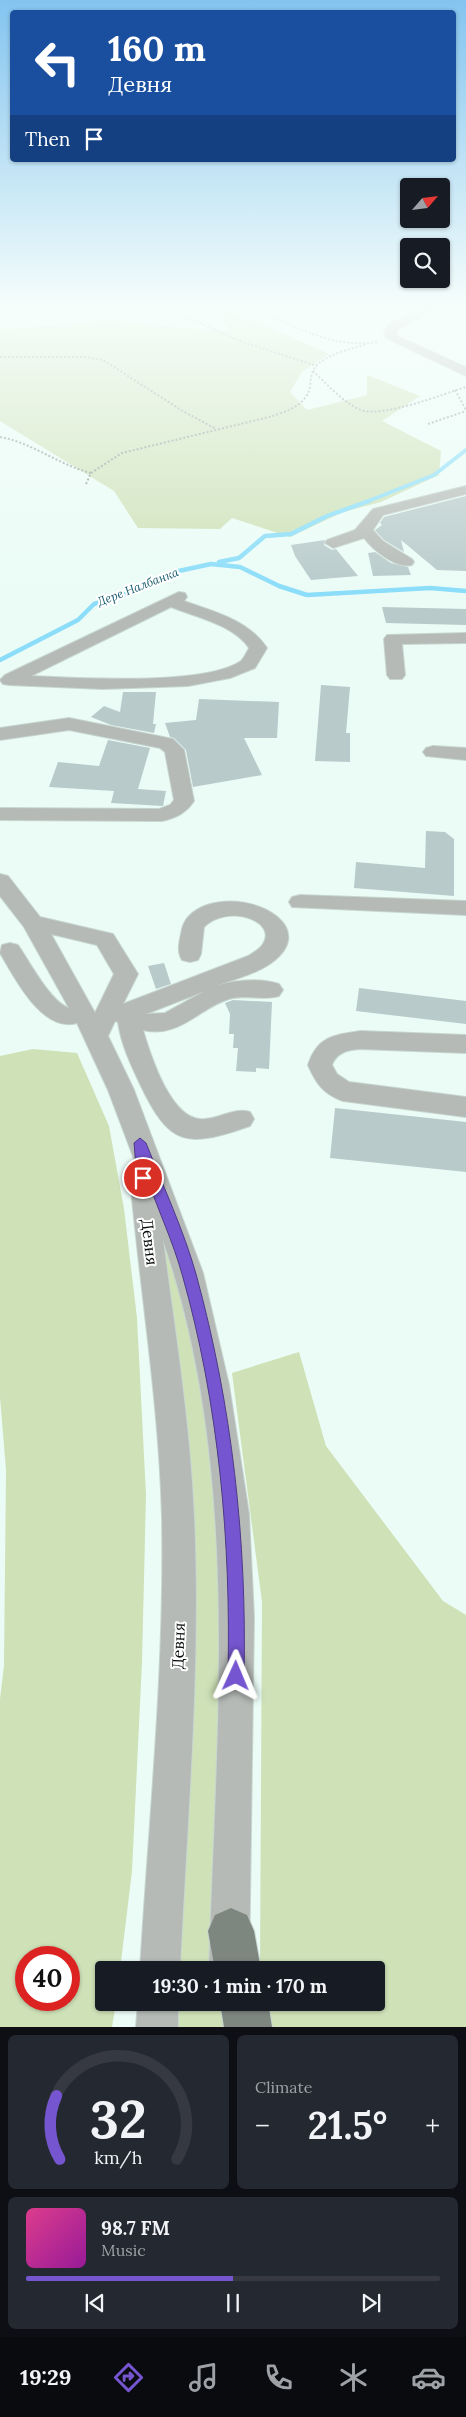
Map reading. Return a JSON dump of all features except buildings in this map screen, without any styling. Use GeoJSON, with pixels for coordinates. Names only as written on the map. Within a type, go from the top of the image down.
{"type":"FeatureCollection","features":[{"type":"Feature","properties":{"kind":"main road"},"geometry":{"type":"LineString","coordinates":[[245,2011],[248,2027]]}},
{"type":"Feature","properties":{"kind":"street"},"geometry":{"type":"LineString","coordinates":[[333,543],[356,536],[365,530],[370,520],[378,512],[466,490]]}},
{"type":"Feature","properties":{"kind":"street"},"geometry":{"type":"LineString","coordinates":[[365,530],[377,544],[406,562]]}},
{"type":"Feature","properties":{"kind":"street"},"geometry":{"type":"LineString","coordinates":[[174,599],[251,638],[258,648],[256,659],[242,669],[200,680],[136,684],[5,682],[174,599]]}},
{"type":"Feature","properties":{"kind":"street"},"geometry":{"type":"LineString","coordinates":[[396,675],[393,639],[466,638]]}},
{"type":"Feature","properties":{"kind":"street"},"geometry":{"type":"LineString","coordinates":[[0,734],[69,724],[85,726],[127,737],[166,743],[174,750],[184,796],[182,805],[177,810],[162,815],[0,814]]}},
{"type":"Feature","properties":{"kind":"street"},"geometry":{"type":"LineString","coordinates":[[432,752],[466,754]]}},
{"type":"Feature","properties":{"kind":"street"},"geometry":{"type":"LineString","coordinates":[[0,881],[33,923],[96,1036],[121,1090],[140,1143]]}},
{"type":"Feature","properties":{"kind":"street"},"geometry":{"type":"LineString","coordinates":[[300,902],[466,908]]}},
{"type":"Feature","properties":{"kind":"street"},"geometry":{"type":"LineString","coordinates":[[96,1036],[120,1014],[256,962],[272,951],[277,942],[278,934],[274,924],[260,912],[242,907],[218,908],[204,915],[193,926],[190,954]]}},
{"type":"Feature","properties":{"kind":"street"},"geometry":{"type":"LineString","coordinates":[[33,923],[105,939],[126,974],[120,1014],[130,1031],[168,1113],[180,1125],[193,1130],[206,1130],[241,1120]]}},
{"type":"Feature","properties":{"kind":"street"},"geometry":{"type":"LineString","coordinates":[[10,951],[44,1000],[59,1014],[68,1017],[82,1013]]}},
{"type":"Feature","properties":{"kind":"street"},"geometry":{"type":"LineString","coordinates":[[120,1014],[158,1025],[169,1023],[221,993],[240,989],[271,990]]}},
{"type":"Feature","properties":{"kind":"street"},"geometry":{"type":"LineString","coordinates":[[466,1044],[348,1040],[329,1048],[323,1056],[320,1065],[327,1080],[343,1092],[466,1107]]}},
{"type":"Feature","properties":{"kind":"street","name":"Девня"},"geometry":{"type":"LineString","coordinates":[[140,1143],[189,1273],[214,1385],[232,1514],[237,1618],[233,1957]]}},
{"type":"Feature","properties":{"kind":"street","name":"Девня"},"geometry":{"type":"LineString","coordinates":[[140,1143],[147,1231],[164,1340],[178,1516],[179,1637],[161,1961]]}},
{"type":"Feature","properties":{"kind":"street"},"geometry":{"type":"LineString","coordinates":[[157,2027],[158,2011]]}},
{"type":"Feature","properties":{"kind":"street"},"geometry":{"type":"LineString","coordinates":[[227,2027],[228,2011]]}},
{"type":"Feature","properties":{"kind":"path"},"geometry":{"type":"LineString","coordinates":[[169,403],[216,429]]}},
{"type":"Feature","properties":{"kind":"path"},"geometry":{"type":"LineString","coordinates":[[0,437],[20,442],[59,464],[91,473],[102,468],[113,457],[122,453],[273,415],[301,403]]}},
{"type":"Feature","properties":{"kind":"path"},"geometry":{"type":"LineString","coordinates":[[350,403],[363,411],[413,403]]}},
{"type":"Feature","properties":{"kind":"path"},"geometry":{"type":"LineString","coordinates":[[428,424],[466,411]]}},
{"type":"Feature","properties":{"kind":"path"},"geometry":{"type":"LineString","coordinates":[[86,484],[91,473]]}},
{"type":"Feature","properties":{"kind":"green space"},"geometry":{"type":"Polygon","coordinates":[[[0,403],[300,403],[307,410],[337,403],[410,403],[382,421],[441,451],[439,475],[381,502],[343,512],[290,537],[232,518],[220,529],[138,528],[114,491],[0,421],[0,403]]]}},
{"type":"Feature","properties":{"kind":"green space"},"geometry":{"type":"Polygon","coordinates":[[[33,1049],[77,1053],[109,1126],[124,1209],[137,1318],[146,1495],[142,1662],[132,1871],[121,1961],[95,1961],[95,2011],[115,2011],[112,2027],[0,2027],[0,1699],[4,1666],[6,1470],[0,1397],[0,1056],[33,1049]]]}},
{"type":"Feature","properties":{"kind":"green space"},"geometry":{"type":"Polygon","coordinates":[[[171,1222],[233,1514],[229,1961],[161,1961],[179,1637],[147,1231],[171,1222]]]}},
{"type":"Feature","properties":{"kind":"green space"},"geometry":{"type":"Polygon","coordinates":[[[299,1352],[326,1446],[443,1601],[466,1615],[466,2027],[265,2027],[262,2011],[385,2011],[385,1961],[260,1961],[262,1602],[232,1373],[299,1352]]]}},
{"type":"Feature","properties":{"kind":"green space"},"geometry":{"type":"Polygon","coordinates":[[[159,2011],[228,2011],[227,2027],[158,2027],[159,2011]]]}},
{"type":"Feature","properties":{"kind":"waterway"},"geometry":{"type":"LineString","coordinates":[[366,502],[434,475],[466,450]]}},
{"type":"Feature","properties":{"kind":"waterway"},"geometry":{"type":"LineString","coordinates":[[219,562],[239,558],[265,536],[291,534],[327,516],[369,501]]}},
{"type":"Feature","properties":{"kind":"waterway","name":"Дере Налбанка"},"geometry":{"type":"LineString","coordinates":[[0,660],[78,620],[94,604],[121,596],[174,572],[211,564],[240,567],[279,586],[307,595],[430,588],[466,591]]}},
{"type":"Feature","properties":{"kind":"route"},"geometry":{"type":"LineString","coordinates":[[143,1178],[140,1143],[172,1222],[189,1273],[214,1385],[232,1514],[237,1618],[236,1676]]}}]}
